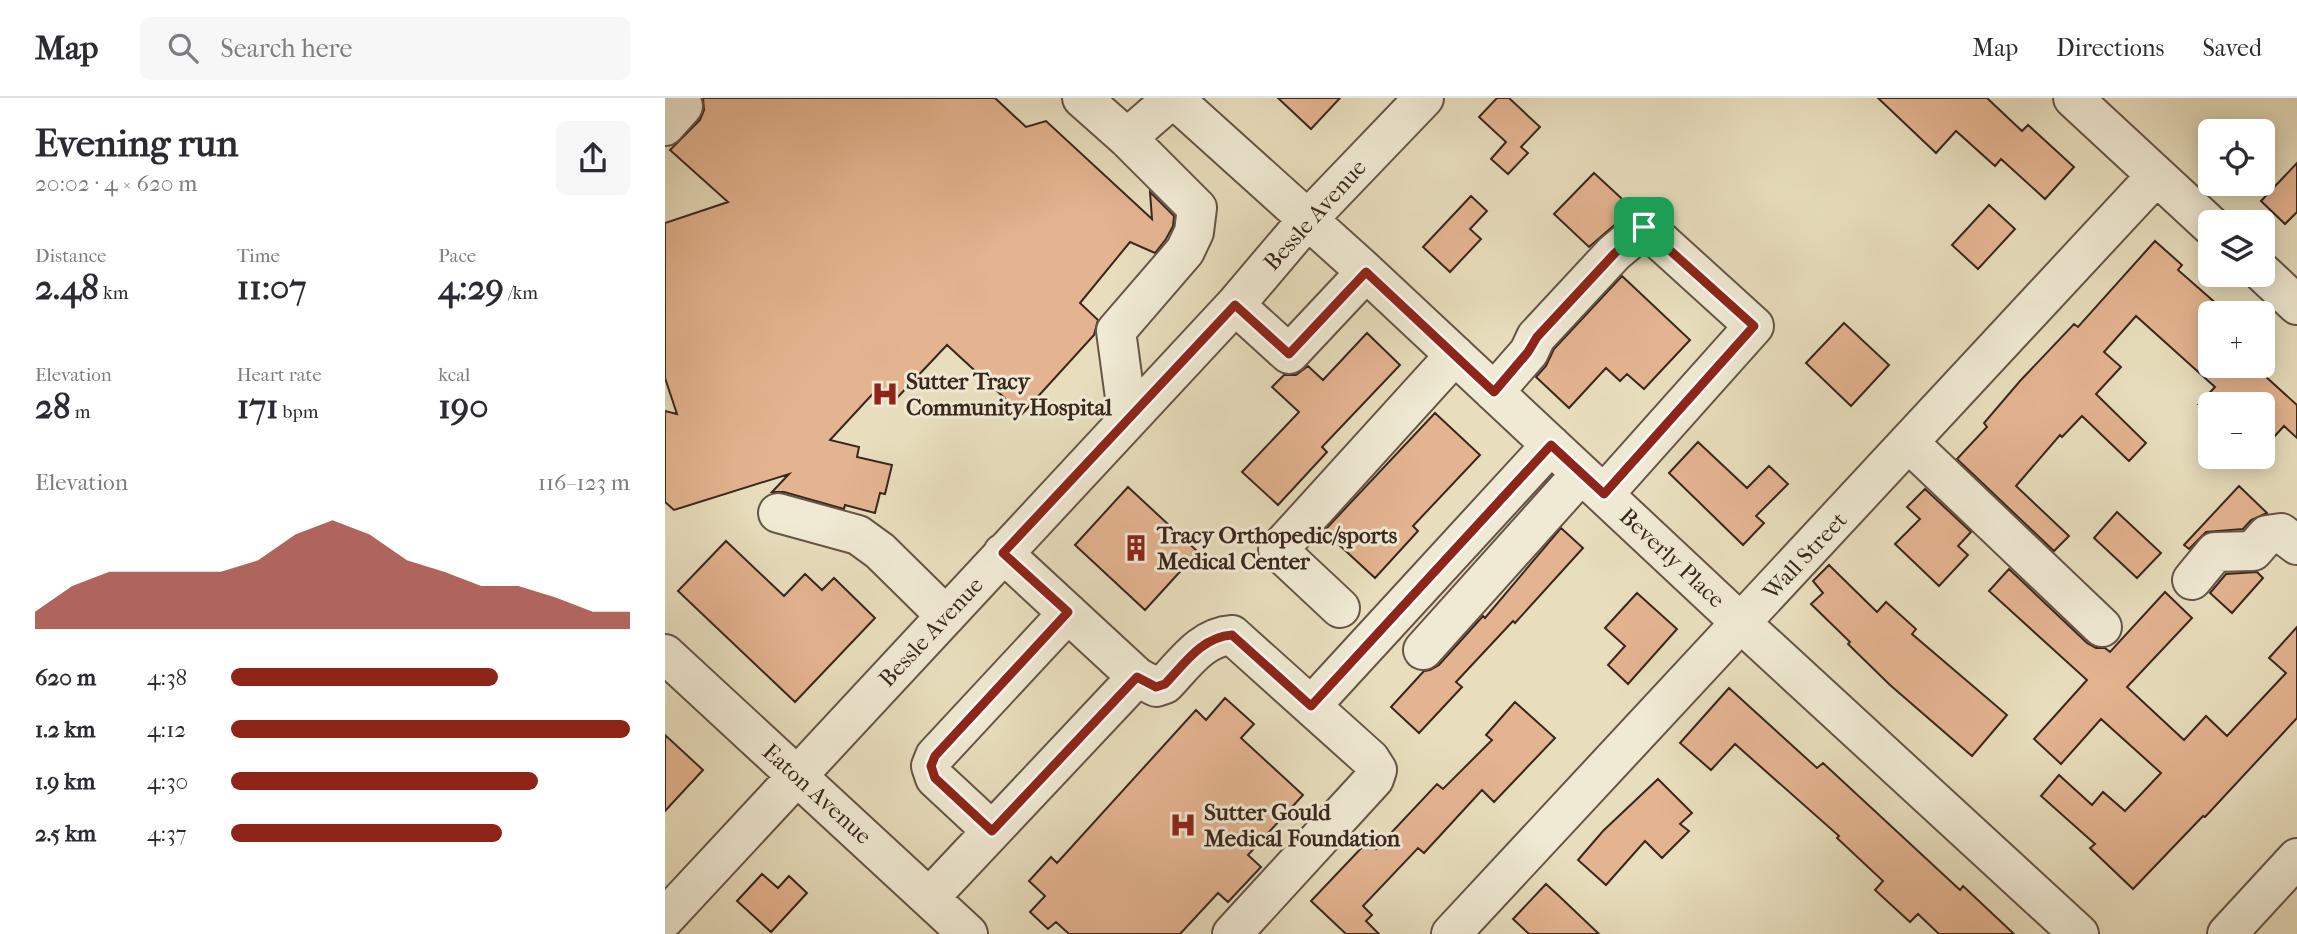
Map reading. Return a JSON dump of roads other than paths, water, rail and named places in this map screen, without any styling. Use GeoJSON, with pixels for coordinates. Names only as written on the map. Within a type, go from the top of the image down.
{"type":"FeatureCollection","features":[{"type":"Feature","properties":{"kind":"street"},"geometry":{"type":"LineString","coordinates":[[1082,98],[1127,138],[1197,208],[1194,232],[1185,251],[1116,331],[1128,420]]}},
{"type":"Feature","properties":{"kind":"street","name":"Bessle Avenue"},"geometry":{"type":"LineString","coordinates":[[665,918],[1235,305],[1308,219],[1424,98]]}},
{"type":"Feature","properties":{"kind":"street"},"geometry":{"type":"LineString","coordinates":[[2073,98],[2198,214]]}},
{"type":"Feature","properties":{"kind":"street"},"geometry":{"type":"LineString","coordinates":[[1127,138],[1173,99]]}},
{"type":"Feature","properties":{"kind":"street","name":"Beverly Place"},"geometry":{"type":"LineString","coordinates":[[1173,99],[1366,272],[1742,624],[2079,934]]}},
{"type":"Feature","properties":{"kind":"street","name":"Wall Street"},"geometry":{"type":"LineString","coordinates":[[1451,934],[2156,176]]}},
{"type":"Feature","properties":{"kind":"street"},"geometry":{"type":"LineString","coordinates":[[1423,650],[1754,326],[1644,227],[1615,253],[1545,328],[1494,392]]}},
{"type":"Feature","properties":{"kind":"street"},"geometry":{"type":"LineString","coordinates":[[1235,305],[1289,354],[1366,272]]}},
{"type":"Feature","properties":{"kind":"street"},"geometry":{"type":"LineString","coordinates":[[2275,284],[2297,304]]}},
{"type":"Feature","properties":{"kind":"street"},"geometry":{"type":"LineString","coordinates":[[1341,608],[1278,550],[1454,355]]}},
{"type":"Feature","properties":{"kind":"street"},"geometry":{"type":"LineString","coordinates":[[1909,443],[2102,627]]}},
{"type":"Feature","properties":{"kind":"street"},"geometry":{"type":"LineString","coordinates":[[1311,706],[1551,445]]}},
{"type":"Feature","properties":{"kind":"street"},"geometry":{"type":"LineString","coordinates":[[778,513],[858,535],[880,551],[946,616]]}},
{"type":"Feature","properties":{"kind":"street"},"geometry":{"type":"LineString","coordinates":[[2192,580],[2215,552],[2253,551],[2267,535],[2281,533],[2297,545]]}},
{"type":"Feature","properties":{"kind":"street"},"geometry":{"type":"LineString","coordinates":[[1003,553],[1137,677],[1156,687],[1165,684],[1204,643],[1218,636],[1232,635],[1370,759],[1377,771],[1374,779],[1232,934]]}},
{"type":"Feature","properties":{"kind":"street"},"geometry":{"type":"LineString","coordinates":[[992,831],[935,778],[931,766],[935,756],[1068,612]]}},
{"type":"Feature","properties":{"kind":"street","name":"Eaton Avenue"},"geometry":{"type":"LineString","coordinates":[[665,654],[968,934]]}},
{"type":"Feature","properties":{"kind":"street"},"geometry":{"type":"LineString","coordinates":[[929,898],[1137,677]]}},
{"type":"Feature","properties":{"kind":"street"},"geometry":{"type":"LineString","coordinates":[[2227,934],[2297,858]]}},
{"type":"Feature","properties":{"kind":"place","name":"Sutter Tracy Community Hospital"},"geometry":{"type":"Point","coordinates":[885,394]}},
{"type":"Feature","properties":{"kind":"place","name":"Tracy Orthopedic/sports Medical Center"},"geometry":{"type":"Point","coordinates":[1136,548]}},
{"type":"Feature","properties":{"kind":"place","name":"Sutter Gould Medical Foundation"},"geometry":{"type":"Point","coordinates":[1183,825]}}]}
